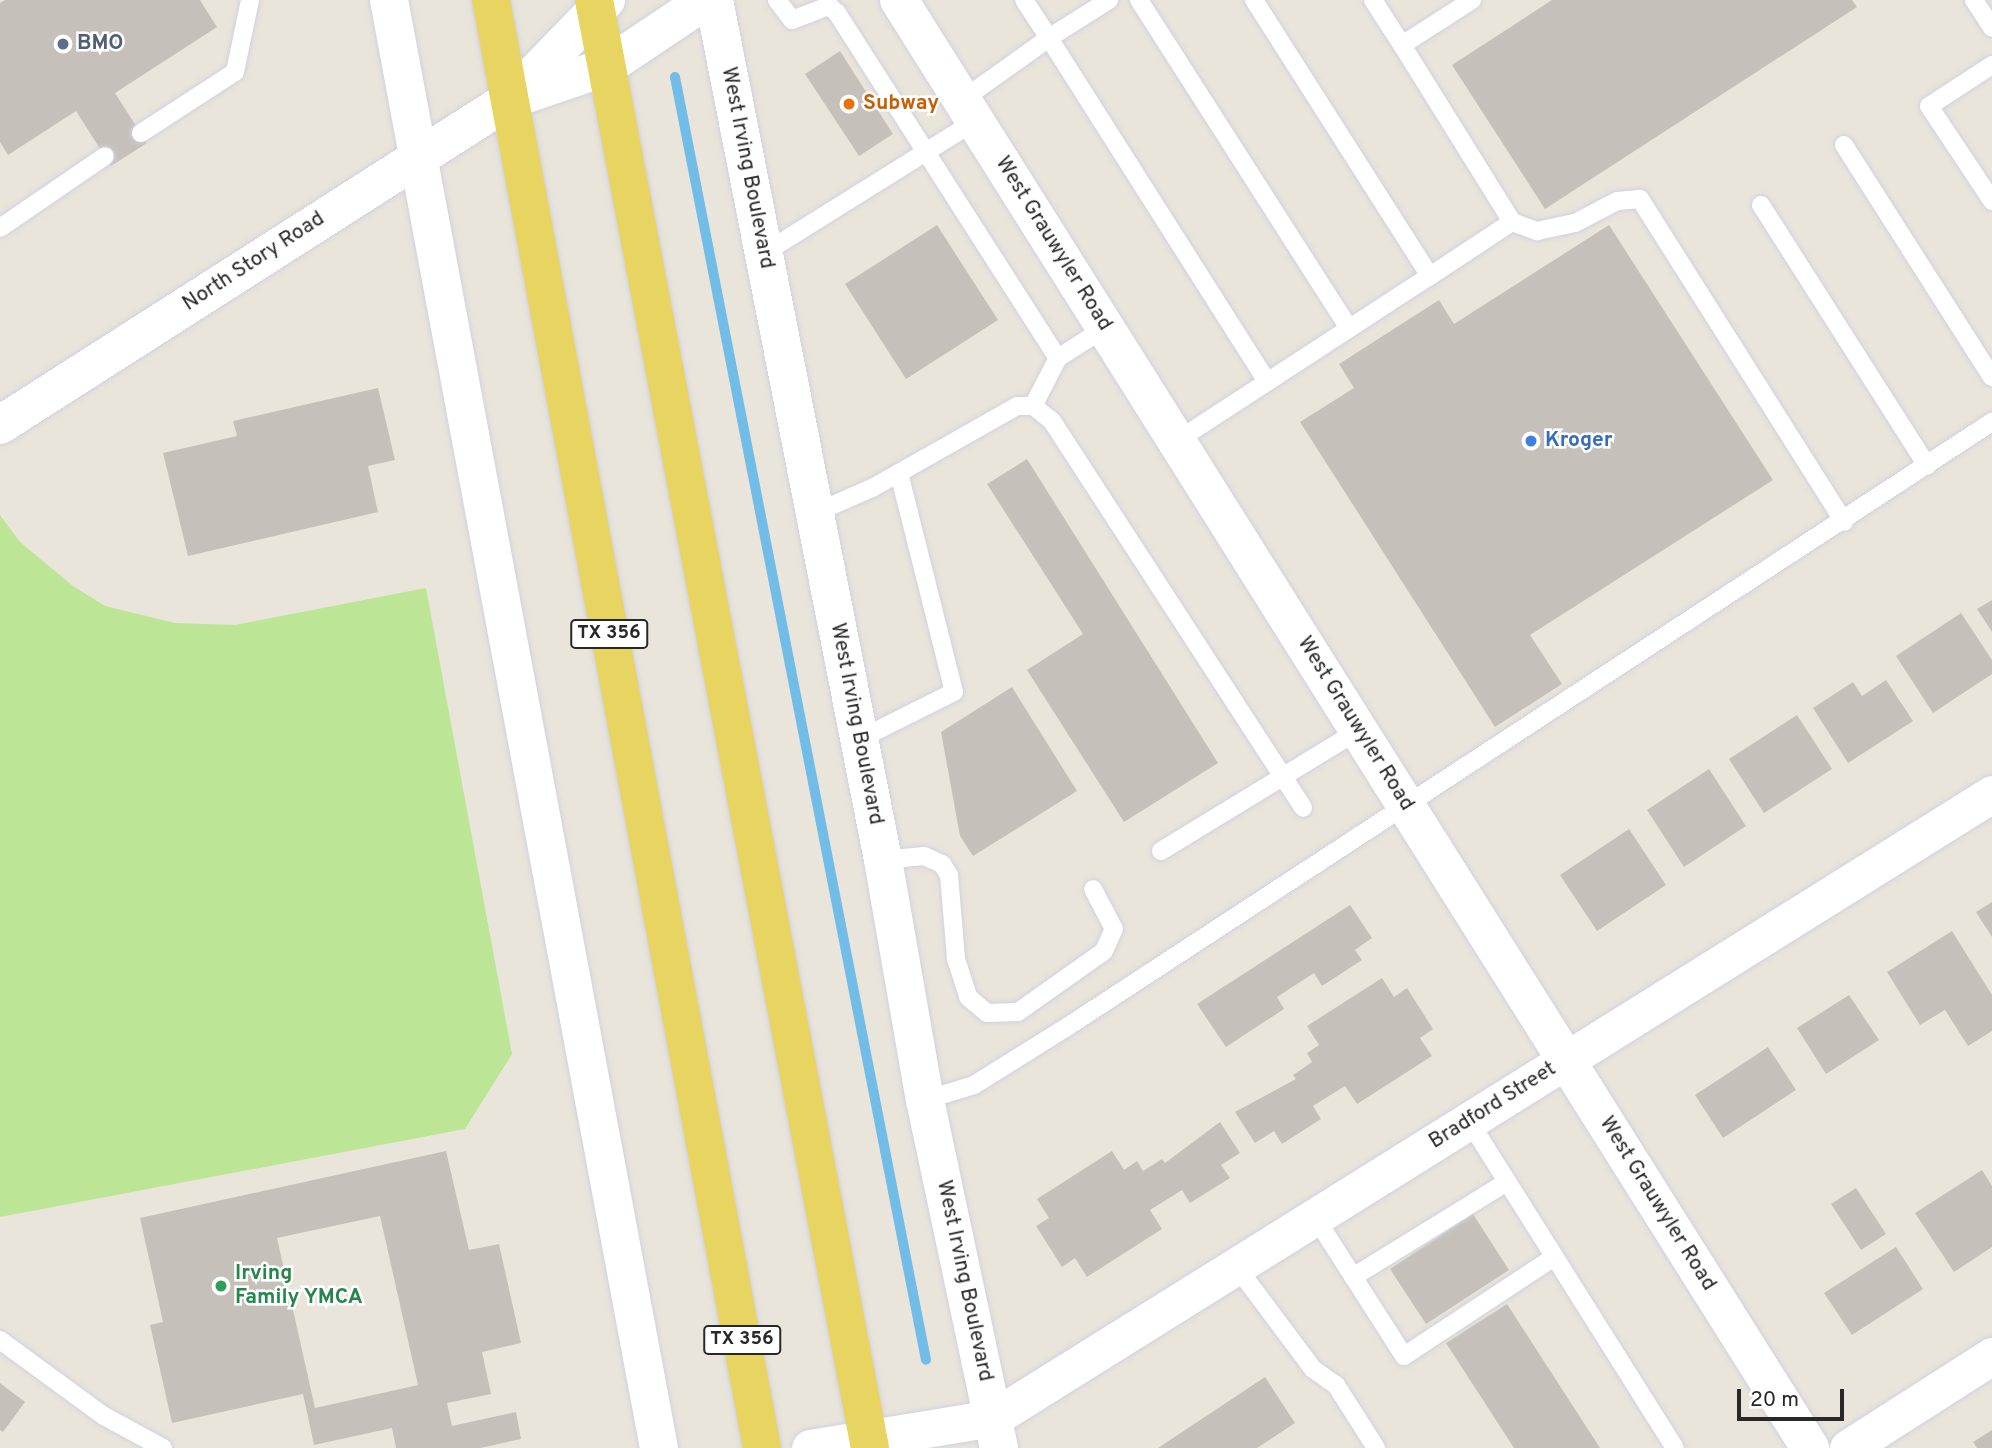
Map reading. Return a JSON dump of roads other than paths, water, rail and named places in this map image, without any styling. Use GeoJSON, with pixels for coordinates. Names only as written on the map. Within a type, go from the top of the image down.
{"type":"FeatureCollection","features":[{"type":"Feature","properties":{"kind":"main road","name":"TX 356"},"geometry":{"type":"LineString","coordinates":[[491,0],[762,1448]]}},
{"type":"Feature","properties":{"kind":"main road"},"geometry":{"type":"LineString","coordinates":[[598,3],[606,67],[869,1442]]}},
{"type":"Feature","properties":{"kind":"street"},"geometry":{"type":"LineString","coordinates":[[388,0],[659,1448]]}},
{"type":"Feature","properties":{"kind":"street","name":"North Story Road"},"geometry":{"type":"LineString","coordinates":[[0,425],[509,100],[606,67],[706,0]]}},
{"type":"Feature","properties":{"kind":"street","name":"West Irving Boulevard"},"geometry":{"type":"LineString","coordinates":[[714,0],[860,738],[925,1100],[996,1433]]}},
{"type":"Feature","properties":{"kind":"street","name":"West Grauwyler Road"},"geometry":{"type":"LineString","coordinates":[[899,0],[1810,1448]]}},
{"type":"Feature","properties":{"kind":"street","name":"North Story Road"},"geometry":{"type":"LineString","coordinates":[[509,100],[598,3]]}},
{"type":"Feature","properties":{"kind":"street","name":"Bradford Street"},"geometry":{"type":"LineString","coordinates":[[996,1433],[1236,1266],[1992,794]]}},
{"type":"Feature","properties":{"kind":"street"},"geometry":{"type":"LineString","coordinates":[[1849,1448],[1992,1356]]}},
{"type":"Feature","properties":{"kind":"street"},"geometry":{"type":"LineString","coordinates":[[810,1448],[996,1433]]}},
{"type":"Feature","properties":{"kind":"lane"},"geometry":{"type":"LineString","coordinates":[[141,134],[235,72],[250,0]]}},
{"type":"Feature","properties":{"kind":"lane"},"geometry":{"type":"LineString","coordinates":[[777,0],[792,20],[829,6],[837,13],[1058,358]]}},
{"type":"Feature","properties":{"kind":"lane"},"geometry":{"type":"LineString","coordinates":[[1024,0],[1267,382]]}},
{"type":"Feature","properties":{"kind":"lane"},"geometry":{"type":"LineString","coordinates":[[764,253],[927,151],[1049,38],[1109,0]]}},
{"type":"Feature","properties":{"kind":"lane"},"geometry":{"type":"LineString","coordinates":[[1139,0],[1349,328]]}},
{"type":"Feature","properties":{"kind":"lane"},"geometry":{"type":"LineString","coordinates":[[1254,0],[1430,276]]}},
{"type":"Feature","properties":{"kind":"lane"},"geometry":{"type":"LineString","coordinates":[[1373,0],[1512,222],[1537,231],[1575,223],[1617,201],[1640,199],[1844,522]]}},
{"type":"Feature","properties":{"kind":"lane"},"geometry":{"type":"LineString","coordinates":[[1402,45],[1472,0]]}},
{"type":"Feature","properties":{"kind":"lane"},"geometry":{"type":"LineString","coordinates":[[1974,0],[1992,28]]}},
{"type":"Feature","properties":{"kind":"lane"},"geometry":{"type":"LineString","coordinates":[[1992,65],[1929,106],[1992,201]]}},
{"type":"Feature","properties":{"kind":"lane"},"geometry":{"type":"LineString","coordinates":[[1844,145],[1992,377]]}},
{"type":"Feature","properties":{"kind":"lane"},"geometry":{"type":"LineString","coordinates":[[0,228],[105,156]]}},
{"type":"Feature","properties":{"kind":"lane"},"geometry":{"type":"LineString","coordinates":[[1761,205],[1927,466]]}},
{"type":"Feature","properties":{"kind":"lane"},"geometry":{"type":"LineString","coordinates":[[1178,440],[1512,222]]}},
{"type":"Feature","properties":{"kind":"lane"},"geometry":{"type":"LineString","coordinates":[[1033,406],[1058,358],[1105,328]]}},
{"type":"Feature","properties":{"kind":"lane"},"geometry":{"type":"LineString","coordinates":[[815,513],[900,473],[1017,406],[1033,406],[1052,421],[1303,808]]}},
{"type":"Feature","properties":{"kind":"lane"},"geometry":{"type":"LineString","coordinates":[[925,1100],[974,1085],[1407,807],[1844,522],[1992,422]]}},
{"type":"Feature","properties":{"kind":"lane"},"geometry":{"type":"LineString","coordinates":[[860,738],[954,691],[900,473]]}},
{"type":"Feature","properties":{"kind":"lane"},"geometry":{"type":"LineString","coordinates":[[1161,851],[1284,780],[1359,730]]}},
{"type":"Feature","properties":{"kind":"lane"},"geometry":{"type":"LineString","coordinates":[[883,860],[924,856],[942,864],[949,875],[956,959],[968,997],[987,1013],[1018,1012],[1104,951],[1114,929],[1093,889]]}},
{"type":"Feature","properties":{"kind":"lane"},"geometry":{"type":"LineString","coordinates":[[1469,1121],[1675,1448]]}},
{"type":"Feature","properties":{"kind":"lane"},"geometry":{"type":"LineString","coordinates":[[1353,1277],[1507,1182]]}},
{"type":"Feature","properties":{"kind":"lane"},"geometry":{"type":"LineString","coordinates":[[1315,1217],[1404,1356],[1554,1257]]}},
{"type":"Feature","properties":{"kind":"lane"},"geometry":{"type":"LineString","coordinates":[[1236,1266],[1313,1369],[1336,1385],[1376,1448]]}},
{"type":"Feature","properties":{"kind":"lane"},"geometry":{"type":"LineString","coordinates":[[0,1340],[104,1416],[163,1448]]}},
{"type":"Feature","properties":{"kind":"waterway"},"geometry":{"type":"LineString","coordinates":[[675,77],[926,1360]]}},
{"type":"Feature","properties":{"kind":"place","name":"BMO"},"geometry":{"type":"Point","coordinates":[63,44]}},
{"type":"Feature","properties":{"kind":"place","name":"Subway"},"geometry":{"type":"Point","coordinates":[849,104]}},
{"type":"Feature","properties":{"kind":"place","name":"Kroger"},"geometry":{"type":"Point","coordinates":[1531,441]}},
{"type":"Feature","properties":{"kind":"place","name":"Irving Family YMCA"},"geometry":{"type":"Point","coordinates":[221,1286]}}]}
